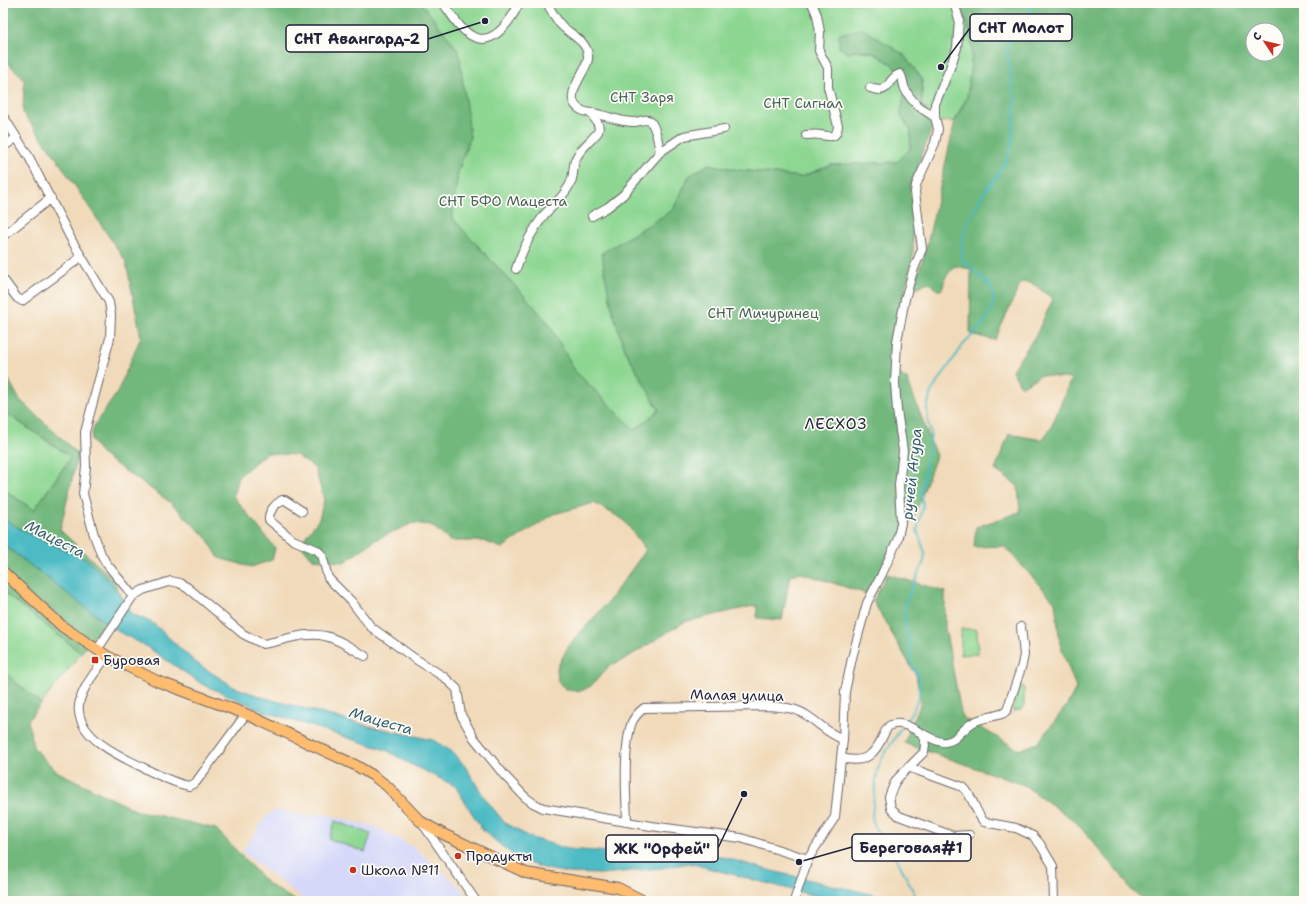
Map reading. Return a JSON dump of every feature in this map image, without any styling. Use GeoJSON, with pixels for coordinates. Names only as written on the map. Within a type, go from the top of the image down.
{"type":"FeatureCollection","features":[{"type":"Feature","properties":{"kind":"main road"},"geometry":{"type":"LineString","coordinates":[[3,572],[63,627],[107,656],[158,681],[246,714],[349,762],[387,786],[420,821],[443,834],[526,873],[618,888],[644,901]]}},
{"type":"Feature","properties":{"kind":"street"},"geometry":{"type":"LineString","coordinates":[[443,3],[461,27],[470,35],[478,39],[489,38],[499,32],[505,26],[519,3]]}},
{"type":"Feature","properties":{"kind":"street"},"geometry":{"type":"LineString","coordinates":[[547,3],[561,26],[578,38],[589,56],[588,62],[576,86],[573,101],[578,108],[591,114],[601,114],[620,121],[634,122],[645,119],[648,120],[651,122],[657,136],[660,152]]}},
{"type":"Feature","properties":{"kind":"street"},"geometry":{"type":"LineString","coordinates":[[806,135],[834,136],[837,132],[838,126],[828,87],[828,68],[819,50],[820,32],[817,15],[812,3]]}},
{"type":"Feature","properties":{"kind":"street"},"geometry":{"type":"LineString","coordinates":[[794,901],[808,859],[835,817],[842,758],[845,692],[859,632],[868,602],[897,541],[901,523],[899,485],[903,451],[895,383],[897,341],[905,299],[913,271],[922,249],[915,192],[916,185],[935,144],[938,129],[935,117],[935,104],[957,48],[959,19],[954,3]]}},
{"type":"Feature","properties":{"kind":"street"},"geometry":{"type":"LineString","coordinates":[[870,88],[881,90],[885,89],[895,75],[900,74],[908,94],[918,106],[935,117]]}},
{"type":"Feature","properties":{"kind":"street"},"geometry":{"type":"LineString","coordinates":[[516,269],[526,244],[536,228],[569,186],[572,179],[574,163],[581,150],[598,132],[598,123],[591,114]]}},
{"type":"Feature","properties":{"kind":"street"},"geometry":{"type":"LineString","coordinates":[[3,116],[29,157],[72,241],[109,302],[111,316],[110,338],[85,432],[86,467],[83,494],[96,542],[106,563],[131,598]]}},
{"type":"Feature","properties":{"kind":"street"},"geometry":{"type":"LineString","coordinates":[[592,216],[608,207],[623,195],[660,152],[684,136],[724,129]]}},
{"type":"Feature","properties":{"kind":"street"},"geometry":{"type":"LineString","coordinates":[[3,148],[16,138]]}},
{"type":"Feature","properties":{"kind":"street"},"geometry":{"type":"LineString","coordinates":[[3,236],[50,198]]}},
{"type":"Feature","properties":{"kind":"street"},"geometry":{"type":"LineString","coordinates":[[3,279],[17,298],[22,300],[81,257]]}},
{"type":"Feature","properties":{"kind":"street"},"geometry":{"type":"LineString","coordinates":[[302,511],[285,500],[282,500],[268,516],[269,520],[293,540],[310,546],[322,555],[328,578],[351,601],[370,627],[444,677],[457,689],[461,715],[474,738],[505,776],[533,804],[543,808],[742,838],[808,859]]}},
{"type":"Feature","properties":{"kind":"street"},"geometry":{"type":"LineString","coordinates":[[97,650],[131,598],[143,590],[171,581],[187,587],[243,634],[263,644],[304,635],[325,636],[344,644],[365,656]]}},
{"type":"Feature","properties":{"kind":"street"},"geometry":{"type":"LineString","coordinates":[[842,758],[858,760],[869,756],[877,748],[890,725],[899,724],[909,727],[923,735],[941,742],[951,741],[972,723],[1004,713],[1007,710],[1024,655],[1021,627]]}},
{"type":"Feature","properties":{"kind":"street"},"geometry":{"type":"LineString","coordinates":[[107,656],[81,697],[78,711],[82,722],[90,734],[103,745],[118,755],[165,778],[189,786],[196,782],[246,714]]}},
{"type":"Feature","properties":{"kind":"street","name":"Малая улица"},"geometry":{"type":"LineString","coordinates":[[627,821],[627,745],[632,722],[637,714],[644,708],[766,706],[794,709],[806,714],[828,732],[843,740]]}},
{"type":"Feature","properties":{"kind":"street"},"geometry":{"type":"LineString","coordinates":[[923,735],[925,745],[924,752],[898,778],[890,793],[890,808],[899,816],[954,836],[968,835]]}},
{"type":"Feature","properties":{"kind":"street"},"geometry":{"type":"LineString","coordinates":[[908,767],[966,790],[976,811],[984,822],[1016,828],[1033,836],[1040,844],[1052,866],[1054,901]]}},
{"type":"Feature","properties":{"kind":"street"},"geometry":{"type":"LineString","coordinates":[[420,821],[476,901]]}},
{"type":"Feature","properties":{"kind":"shaded area","name":"Школа №11"},"geometry":{"type":"Polygon","coordinates":[[[276,810],[312,817],[320,813],[376,827],[414,847],[461,888],[469,901],[306,901],[242,852],[266,817],[276,810]]]}},
{"type":"Feature","properties":{"kind":"green space","name":"СНТ Мичуринец"},"geometry":{"type":"Polygon","coordinates":[[[3,3],[421,3],[459,51],[470,137],[458,172],[452,218],[549,324],[575,371],[635,430],[659,410],[625,350],[613,313],[602,253],[673,210],[689,176],[709,164],[739,170],[801,177],[831,165],[897,162],[910,149],[911,131],[901,115],[907,85],[904,76],[890,63],[872,52],[859,50],[848,53],[839,47],[839,34],[863,29],[903,54],[922,79],[922,104],[934,122],[910,187],[913,205],[913,256],[888,367],[907,379],[936,456],[915,515],[902,533],[867,594],[799,572],[790,576],[782,620],[757,618],[757,605],[684,622],[625,659],[609,666],[591,686],[581,691],[566,689],[558,682],[557,668],[569,645],[608,602],[646,550],[624,520],[594,503],[554,514],[502,548],[483,541],[450,541],[431,525],[413,523],[377,539],[344,562],[313,559],[300,544],[319,519],[324,500],[315,468],[296,455],[266,453],[238,477],[233,496],[275,548],[272,560],[251,567],[219,558],[206,537],[170,502],[101,454],[91,439],[94,426],[117,393],[141,337],[126,262],[55,156],[23,113],[24,79],[3,58],[3,3]]]}},
{"type":"Feature","properties":{"kind":"green space"},"geometry":{"type":"Polygon","coordinates":[[[421,3],[960,3],[971,35],[972,55],[967,97],[955,121],[934,122],[922,104],[922,79],[903,54],[839,47],[848,53],[867,51],[881,56],[898,69],[905,79],[907,91],[901,115],[911,131],[910,149],[897,162],[831,165],[801,177],[739,170],[709,164],[689,176],[673,210],[652,223],[625,350],[659,410],[635,430],[575,371],[549,324],[452,218],[458,172],[470,137],[421,3]]]}},
{"type":"Feature","properties":{"kind":"green space"},"geometry":{"type":"Polygon","coordinates":[[[960,3],[1304,3],[1304,901],[1147,901],[1132,891],[1121,875],[1076,822],[1024,785],[904,743],[921,703],[916,675],[873,601],[887,574],[945,592],[945,628],[962,717],[1019,750],[1038,743],[1067,705],[1076,688],[1060,644],[1055,602],[1004,546],[974,547],[976,527],[1020,512],[1018,486],[995,470],[1009,434],[1042,440],[1051,428],[1071,379],[1041,375],[1021,387],[1012,370],[1036,335],[1053,299],[1032,283],[1021,282],[995,340],[970,334],[971,269],[954,266],[945,278],[941,290],[937,290],[932,284],[928,283],[913,289],[926,249],[955,121],[967,97],[972,55],[971,35],[960,3]]]}},
{"type":"Feature","properties":{"kind":"green space"},"geometry":{"type":"Polygon","coordinates":[[[3,369],[19,399],[78,454],[60,530],[113,579],[131,614],[111,583],[3,519],[3,489],[34,510],[71,457],[3,411],[3,369]]]}},
{"type":"Feature","properties":{"kind":"green space"},"geometry":{"type":"Polygon","coordinates":[[[3,411],[71,457],[34,510],[3,489],[3,411]]]}},
{"type":"Feature","properties":{"kind":"green space"},"geometry":{"type":"Polygon","coordinates":[[[3,544],[105,622],[81,653],[3,592],[3,544]]]}},
{"type":"Feature","properties":{"kind":"green space"},"geometry":{"type":"Polygon","coordinates":[[[3,592],[81,653],[41,704],[3,671],[3,592]]]}},
{"type":"Feature","properties":{"kind":"green space"},"geometry":{"type":"Polygon","coordinates":[[[961,629],[977,629],[978,654],[961,655],[961,629]]]}},
{"type":"Feature","properties":{"kind":"green space"},"geometry":{"type":"Polygon","coordinates":[[[3,671],[41,704],[28,720],[33,747],[56,771],[135,810],[216,829],[269,885],[296,901],[3,901],[3,671]]]}},
{"type":"Feature","properties":{"kind":"green space"},"geometry":{"type":"Polygon","coordinates":[[[1021,687],[1024,687],[1024,707],[1020,710],[1013,711],[1012,709],[1021,687]]]}},
{"type":"Feature","properties":{"kind":"green space"},"geometry":{"type":"Polygon","coordinates":[[[335,821],[371,834],[365,852],[329,839],[335,821]]]}},
{"type":"Feature","properties":{"kind":"water"},"geometry":{"type":"Polygon","coordinates":[[[3,519],[29,534],[86,559],[111,583],[132,614],[153,623],[195,662],[234,687],[265,698],[369,726],[433,740],[451,751],[465,766],[484,797],[504,822],[529,837],[568,849],[609,852],[658,846],[684,846],[772,871],[900,901],[835,901],[689,863],[662,868],[602,874],[568,873],[547,869],[522,861],[482,829],[455,786],[410,764],[386,750],[266,712],[202,684],[144,645],[119,632],[3,544],[3,519]]]}},
{"type":"Feature","properties":{"kind":"waterway","name":"ручей Агура"},"geometry":{"type":"LineString","coordinates":[[905,724],[919,696],[919,679],[912,664],[910,643],[905,623],[905,604],[924,561],[925,553],[917,530],[923,506],[921,495],[931,434],[928,423],[927,408],[931,392],[963,345],[983,324],[991,311],[994,299],[992,288],[962,259],[962,242],[968,221],[984,192],[997,176],[1008,157],[1012,143],[1015,101],[1007,52],[1009,39],[1017,26],[1028,16],[1032,3]]}},
{"type":"Feature","properties":{"kind":"waterway","name":"ручей Агура"},"geometry":{"type":"LineString","coordinates":[[902,727],[883,756],[877,771],[872,816],[875,828],[894,853],[918,901]]}},
{"type":"Feature","properties":{"kind":"place","name":"СНТ Авангард-2"},"geometry":{"type":"Point","coordinates":[485,21]}},
{"type":"Feature","properties":{"kind":"place","name":"СНТ Молот"},"geometry":{"type":"Point","coordinates":[941,67]}},
{"type":"Feature","properties":{"kind":"place","name":"Буровая"},"geometry":{"type":"Point","coordinates":[95,660]}},
{"type":"Feature","properties":{"kind":"place","name":"ЖК \"Орфей\""},"geometry":{"type":"Point","coordinates":[744,794]}},
{"type":"Feature","properties":{"kind":"place","name":"Продукты"},"geometry":{"type":"Point","coordinates":[458,856]}},
{"type":"Feature","properties":{"kind":"place","name":"Береговая#1"},"geometry":{"type":"Point","coordinates":[799,862]}},
{"type":"Feature","properties":{"kind":"place","name":"Школа №11"},"geometry":{"type":"Point","coordinates":[353,870]}},
{"type":"Feature","properties":{"kind":"district","name":"ЛЕСХОЗ"},"geometry":{"type":"Point","coordinates":[836,424]}},
{"type":"Feature","properties":{"kind":"park label","name":"СНТ Заря"},"geometry":{"type":"Point","coordinates":[642,97]}},
{"type":"Feature","properties":{"kind":"park label","name":"СНТ Сигнал"},"geometry":{"type":"Point","coordinates":[803,103]}},
{"type":"Feature","properties":{"kind":"park label","name":"СНТ БФО Мацеста"},"geometry":{"type":"Point","coordinates":[503,201]}},
{"type":"Feature","properties":{"kind":"water label","name":"Мацеста"},"geometry":{"type":"Point","coordinates":[55,539]}},
{"type":"Feature","properties":{"kind":"water label","name":"Мацеста"},"geometry":{"type":"Point","coordinates":[381,721]}}]}
